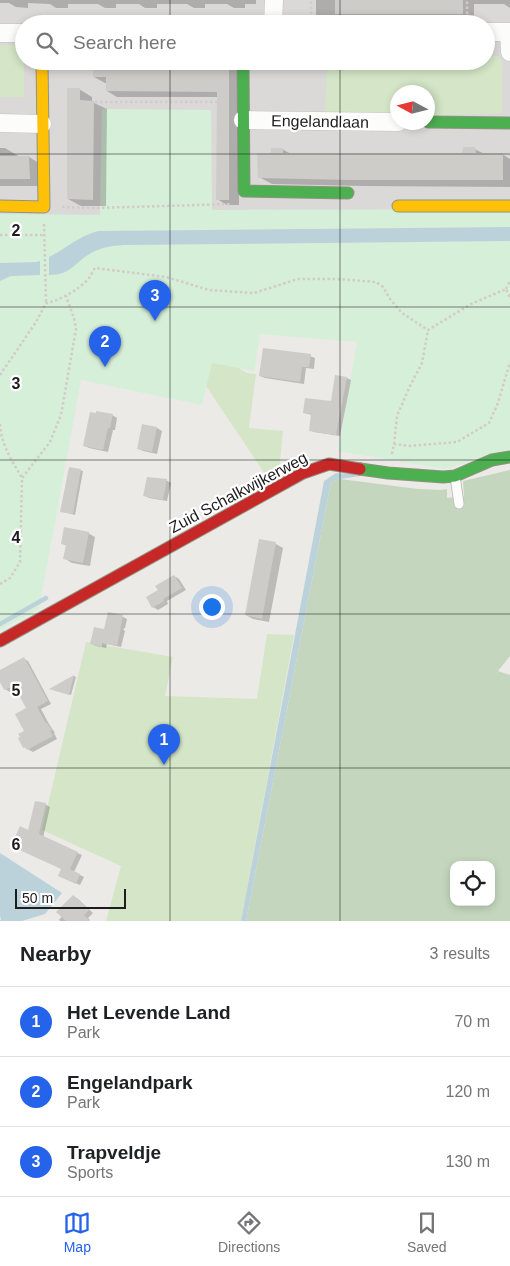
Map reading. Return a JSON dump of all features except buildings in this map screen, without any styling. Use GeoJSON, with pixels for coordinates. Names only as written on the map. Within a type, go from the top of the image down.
{"type":"FeatureCollection","features":[{"type":"Feature","properties":{"kind":"street"},"geometry":{"type":"LineString","coordinates":[[273,15],[274,0]]}},
{"type":"Feature","properties":{"kind":"street"},"geometry":{"type":"LineString","coordinates":[[495,32],[510,32],[510,52]]}},
{"type":"Feature","properties":{"kind":"street"},"geometry":{"type":"LineString","coordinates":[[0,33],[15,34]]}},
{"type":"Feature","properties":{"kind":"street"},"geometry":{"type":"LineString","coordinates":[[0,206],[44,207],[42,70]]}},
{"type":"Feature","properties":{"kind":"street"},"geometry":{"type":"LineString","coordinates":[[243,70],[244,191],[348,193]]}},
{"type":"Feature","properties":{"kind":"street","name":"Engelandlaan"},"geometry":{"type":"LineString","coordinates":[[243,111],[390,121]]}},
{"type":"Feature","properties":{"kind":"street"},"geometry":{"type":"LineString","coordinates":[[435,122],[510,123]]}},
{"type":"Feature","properties":{"kind":"street"},"geometry":{"type":"LineString","coordinates":[[0,123],[42,124]]}},
{"type":"Feature","properties":{"kind":"street"},"geometry":{"type":"LineString","coordinates":[[398,206],[510,206]]}},
{"type":"Feature","properties":{"kind":"street","name":"Zuid Schalkwijkerweg"},"geometry":{"type":"LineString","coordinates":[[0,641],[303,473],[329,464],[388,473],[442,477],[455,476],[492,460],[510,457]]}},
{"type":"Feature","properties":{"kind":"lane"},"geometry":{"type":"LineString","coordinates":[[455,476],[459,504]]}},
{"type":"Feature","properties":{"kind":"path"},"geometry":{"type":"LineString","coordinates":[[311,0],[311,15]]}},
{"type":"Feature","properties":{"kind":"path"},"geometry":{"type":"LineString","coordinates":[[467,0],[467,15]]}},
{"type":"Feature","properties":{"kind":"path"},"geometry":{"type":"LineString","coordinates":[[95,102],[243,111]]}},
{"type":"Feature","properties":{"kind":"path"},"geometry":{"type":"LineString","coordinates":[[0,375],[36,322],[46,303],[44,207],[94,208],[234,204],[244,191]]}},
{"type":"Feature","properties":{"kind":"path"},"geometry":{"type":"LineString","coordinates":[[0,235],[44,235]]}},
{"type":"Feature","properties":{"kind":"path"},"geometry":{"type":"LineString","coordinates":[[46,303],[66,296],[88,279],[96,268],[166,277],[209,290],[254,293],[298,279],[338,279],[376,282],[383,287],[402,313],[428,330]]}},
{"type":"Feature","properties":{"kind":"path"},"geometry":{"type":"LineString","coordinates":[[388,473],[397,416],[422,363],[428,330],[471,304],[506,289],[510,282]]}},
{"type":"Feature","properties":{"kind":"path"},"geometry":{"type":"LineString","coordinates":[[506,289],[510,298]]}},
{"type":"Feature","properties":{"kind":"path"},"geometry":{"type":"LineString","coordinates":[[22,478],[50,442],[62,415],[76,329],[66,296]]}},
{"type":"Feature","properties":{"kind":"path"},"geometry":{"type":"LineString","coordinates":[[394,444],[409,446],[457,442],[490,424],[510,362]]}},
{"type":"Feature","properties":{"kind":"path"},"geometry":{"type":"LineString","coordinates":[[0,424],[0,431],[7,454],[22,478],[20,562],[10,578],[0,584]]}},
{"type":"Feature","properties":{"kind":"shaded area"},"geometry":{"type":"Polygon","coordinates":[[[0,0],[510,0],[510,241],[0,221],[0,0]]]}},
{"type":"Feature","properties":{"kind":"green space"},"geometry":{"type":"Polygon","coordinates":[[[0,45],[15,45],[15,70],[24,70],[24,97],[0,97],[0,45]]]}},
{"type":"Feature","properties":{"kind":"green space"},"geometry":{"type":"Polygon","coordinates":[[[495,56],[498,56],[502,62],[502,113],[435,116],[435,85],[390,85],[390,115],[325,115],[327,70],[495,70],[495,56]]]}},
{"type":"Feature","properties":{"kind":"green space"},"geometry":{"type":"Polygon","coordinates":[[[102,109],[211,110],[212,210],[510,209],[510,449],[445,469],[338,451],[357,342],[260,334],[254,371],[212,363],[202,405],[81,380],[39,609],[0,630],[0,214],[100,215],[102,109]]]}},
{"type":"Feature","properties":{"kind":"green space"},"geometry":{"type":"Polygon","coordinates":[[[158,279],[241,370],[256,374],[249,428],[283,431],[278,481],[271,483],[204,383],[158,279]]]}},
{"type":"Feature","properties":{"kind":"green space"},"geometry":{"type":"Polygon","coordinates":[[[510,470],[510,656],[498,671],[510,675],[510,921],[246,921],[331,482],[340,479],[418,489],[447,489],[447,498],[464,496],[463,481],[510,470]]]}},
{"type":"Feature","properties":{"kind":"green space"},"geometry":{"type":"Polygon","coordinates":[[[267,634],[294,635],[241,921],[106,921],[121,866],[42,830],[86,642],[173,657],[165,696],[257,699],[267,634]]]}},
{"type":"Feature","properties":{"kind":"water"},"geometry":{"type":"Polygon","coordinates":[[[510,227],[510,241],[119,245],[97,250],[69,270],[49,275],[49,257],[78,239],[98,231],[510,227]]]}},
{"type":"Feature","properties":{"kind":"water"},"geometry":{"type":"Polygon","coordinates":[[[40,261],[40,275],[11,276],[0,281],[0,263],[40,261]]]}},
{"type":"Feature","properties":{"kind":"water"},"geometry":{"type":"Polygon","coordinates":[[[336,473],[367,475],[331,482],[246,921],[241,921],[324,481],[336,473]]]}},
{"type":"Feature","properties":{"kind":"water"},"geometry":{"type":"Polygon","coordinates":[[[0,853],[62,893],[45,914],[22,921],[0,921],[0,853]]]}},
{"type":"Feature","properties":{"kind":"waterway"},"geometry":{"type":"LineString","coordinates":[[0,624],[46,598]]}},
{"type":"Feature","properties":{"kind":"traffic: fast"},"geometry":{"type":"LineString","coordinates":[[243,70],[244,191],[348,193]]}},
{"type":"Feature","properties":{"kind":"traffic: fast"},"geometry":{"type":"LineString","coordinates":[[435,122],[510,123]]}},
{"type":"Feature","properties":{"kind":"traffic: fast"},"geometry":{"type":"LineString","coordinates":[[360,469],[443,477],[455,476],[492,460],[510,457]]}},
{"type":"Feature","properties":{"kind":"traffic: slow"},"geometry":{"type":"LineString","coordinates":[[0,206],[44,207],[42,70]]}},
{"type":"Feature","properties":{"kind":"traffic: slow"},"geometry":{"type":"LineString","coordinates":[[398,206],[510,206]]}},
{"type":"Feature","properties":{"kind":"traffic: jam"},"geometry":{"type":"LineString","coordinates":[[0,641],[303,473],[329,464],[360,469]]}},
{"type":"Feature","properties":{"kind":"place","name":"Trapveldje"},"geometry":{"type":"Point","coordinates":[155,321]}},
{"type":"Feature","properties":{"kind":"place","name":"Engelandpark"},"geometry":{"type":"Point","coordinates":[105,367]}},
{"type":"Feature","properties":{"kind":"place","name":"Het Levende Land"},"geometry":{"type":"Point","coordinates":[164,765]}}]}
